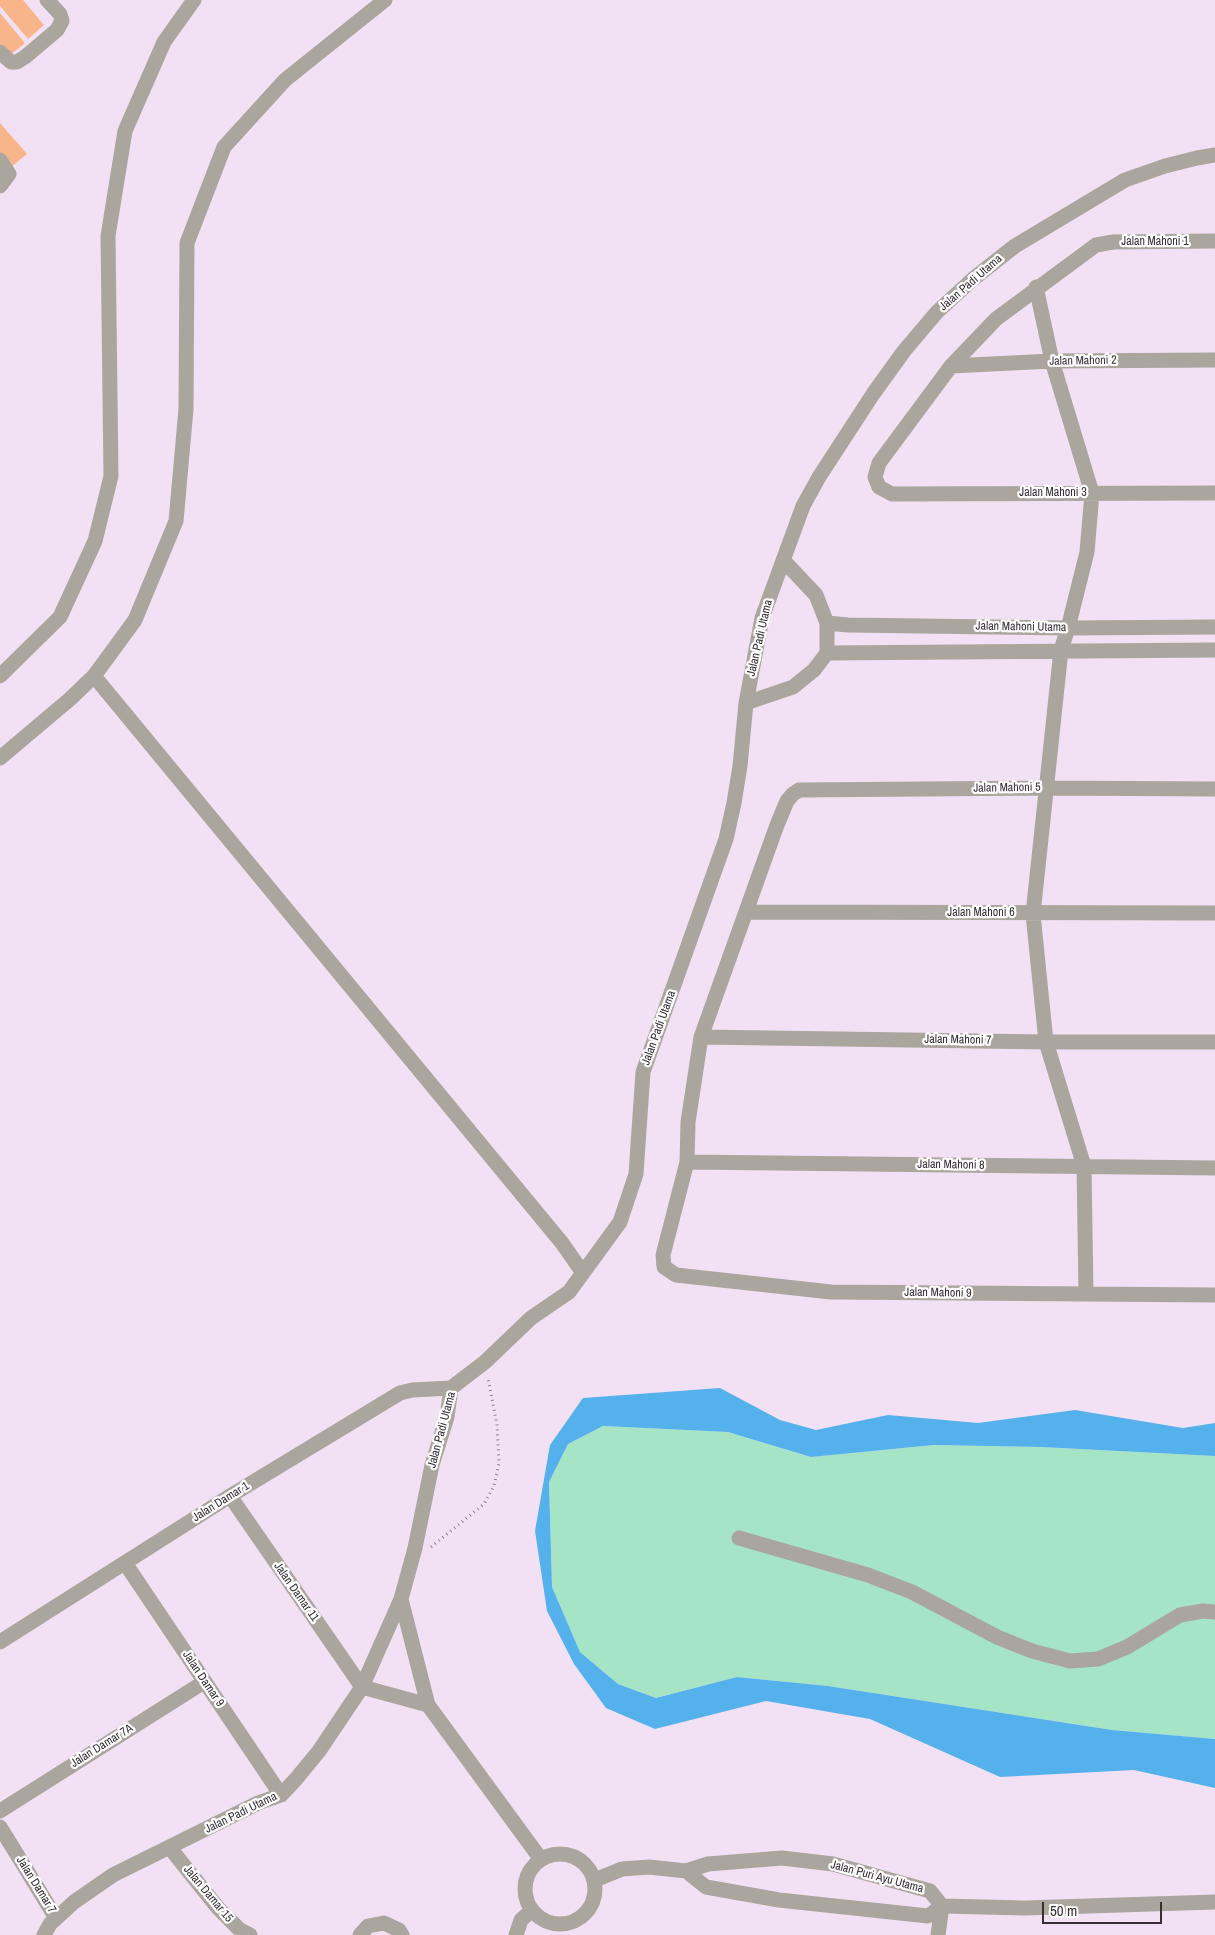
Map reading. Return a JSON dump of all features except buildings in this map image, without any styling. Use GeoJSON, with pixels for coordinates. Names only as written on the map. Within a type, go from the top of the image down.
{"type":"FeatureCollection","features":[{"type":"Feature","properties":{"kind":"street"},"geometry":{"type":"LineString","coordinates":[[5,57],[17,62],[58,30],[62,21],[60,14],[47,0]]}},
{"type":"Feature","properties":{"kind":"street"},"geometry":{"type":"LineString","coordinates":[[0,676],[60,617],[95,541],[112,476],[108,236],[125,131],[164,42],[194,0]]}},
{"type":"Feature","properties":{"kind":"street"},"geometry":{"type":"LineString","coordinates":[[0,758],[94,676],[135,620],[176,521],[186,408],[187,243],[224,147],[285,80],[385,0]]}},
{"type":"Feature","properties":{"kind":"street","name":"Jalan Padi Utama"},"geometry":{"type":"LineString","coordinates":[[44,1935],[50,1924],[74,1902],[113,1875],[258,1803],[280,1794],[296,1779],[319,1751],[362,1687],[401,1599],[415,1548],[432,1465],[447,1417],[452,1388],[485,1362],[531,1318],[569,1292],[620,1222],[636,1174],[643,1072],[726,840],[740,766],[746,703],[762,618],[803,506],[819,477],[894,365],[937,312],[973,278],[1015,246],[1125,180],[1165,166],[1215,155]]}},
{"type":"Feature","properties":{"kind":"street"},"geometry":{"type":"LineString","coordinates":[[0,160],[5,180]]}},
{"type":"Feature","properties":{"kind":"street","name":"Jalan Mahoni 1"},"geometry":{"type":"LineString","coordinates":[[1036,287],[1096,245],[1113,242],[1215,241]]}},
{"type":"Feature","properties":{"kind":"street"},"geometry":{"type":"LineString","coordinates":[[950,366],[996,319],[1036,287],[1052,361],[1092,493],[1087,552],[1068,628],[1060,650],[1033,914],[1046,1042],[1084,1166],[1086,1294]]}},
{"type":"Feature","properties":{"kind":"street","name":"Jalan Mahoni 2"},"geometry":{"type":"LineString","coordinates":[[950,366],[1052,361],[1215,360]]}},
{"type":"Feature","properties":{"kind":"street","name":"Jalan Mahoni 3"},"geometry":{"type":"LineString","coordinates":[[950,366],[879,463],[874,477],[879,488],[892,494],[1215,493]]}},
{"type":"Feature","properties":{"kind":"street"},"geometry":{"type":"LineString","coordinates":[[746,703],[793,687],[814,670],[827,653],[827,623],[816,595],[783,560]]}},
{"type":"Feature","properties":{"kind":"street","name":"Jalan Mahoni Utama"},"geometry":{"type":"LineString","coordinates":[[827,623],[848,625],[1068,628],[1215,626]]}},
{"type":"Feature","properties":{"kind":"street","name":"Jalan Mahoni Utama"},"geometry":{"type":"LineString","coordinates":[[827,653],[1215,650]]}},
{"type":"Feature","properties":{"kind":"street"},"geometry":{"type":"LineString","coordinates":[[94,676],[562,1243],[583,1273]]}},
{"type":"Feature","properties":{"kind":"street","name":"Jalan Mahoni 5"},"geometry":{"type":"LineString","coordinates":[[747,912],[787,801],[799,790],[1215,789]]}},
{"type":"Feature","properties":{"kind":"street"},"geometry":{"type":"LineString","coordinates":[[686,1162],[688,1122],[701,1036],[747,912]]}},
{"type":"Feature","properties":{"kind":"street","name":"Jalan Mahoni 6"},"geometry":{"type":"LineString","coordinates":[[747,912],[1215,913]]}},
{"type":"Feature","properties":{"kind":"street","name":"Jalan Mahoni 7"},"geometry":{"type":"LineString","coordinates":[[701,1036],[1046,1042],[1215,1042]]}},
{"type":"Feature","properties":{"kind":"street","name":"Jalan Mahoni 8"},"geometry":{"type":"LineString","coordinates":[[686,1162],[1215,1168]]}},
{"type":"Feature","properties":{"kind":"street","name":"Jalan Mahoni 9"},"geometry":{"type":"LineString","coordinates":[[686,1162],[663,1255],[664,1267],[676,1275],[831,1292],[1215,1295]]}},
{"type":"Feature","properties":{"kind":"street","name":"Jalan Damar 1"},"geometry":{"type":"LineString","coordinates":[[0,1642],[230,1496],[400,1392],[452,1388]]}},
{"type":"Feature","properties":{"kind":"street","name":"Jalan Damar 11"},"geometry":{"type":"LineString","coordinates":[[230,1496],[362,1687]]}},
{"type":"Feature","properties":{"kind":"street"},"geometry":{"type":"LineString","coordinates":[[739,1538],[868,1575],[912,1592],[997,1637],[1032,1651],[1070,1661],[1098,1659],[1127,1647],[1180,1615],[1203,1610],[1215,1612]]}},
{"type":"Feature","properties":{"kind":"street","name":"Jalan Damar 9"},"geometry":{"type":"LineString","coordinates":[[126,1562],[280,1794]]}},
{"type":"Feature","properties":{"kind":"street"},"geometry":{"type":"LineString","coordinates":[[401,1599],[428,1705],[540,1858]]}},
{"type":"Feature","properties":{"kind":"street","name":"Jalan Damar 7A"},"geometry":{"type":"LineString","coordinates":[[0,1811],[204,1682]]}},
{"type":"Feature","properties":{"kind":"street"},"geometry":{"type":"LineString","coordinates":[[362,1687],[428,1705]]}},
{"type":"Feature","properties":{"kind":"street","name":"Jalan Damar 7"},"geometry":{"type":"LineString","coordinates":[[0,1827],[56,1918]]}},
{"type":"Feature","properties":{"kind":"street","name":"Jalan Damar 15"},"geometry":{"type":"LineString","coordinates":[[170,1848],[218,1908],[240,1930],[250,1935]]}},
{"type":"Feature","properties":{"kind":"street"},"geometry":{"type":"LineString","coordinates":[[562,1853],[571,1854],[587,1866],[595,1880],[595,1893],[591,1907],[580,1918],[568,1924],[555,1924],[541,1920],[532,1910],[525,1893],[526,1875],[540,1858],[562,1853]]}},
{"type":"Feature","properties":{"kind":"street","name":"Jalan Puri Ayu Utama"},"geometry":{"type":"LineString","coordinates":[[595,1880],[622,1869],[649,1866],[686,1871],[708,1864],[782,1858],[833,1864],[930,1891],[942,1906]]}},
{"type":"Feature","properties":{"kind":"street","name":"Jalan Puri Ayu Utama"},"geometry":{"type":"LineString","coordinates":[[686,1871],[706,1887],[779,1900],[928,1916],[942,1906],[1025,1908],[1215,1902]]}},
{"type":"Feature","properties":{"kind":"street"},"geometry":{"type":"LineString","coordinates":[[938,1935],[942,1906]]}},
{"type":"Feature","properties":{"kind":"street"},"geometry":{"type":"LineString","coordinates":[[516,1935],[521,1920],[532,1910]]}},
{"type":"Feature","properties":{"kind":"street"},"geometry":{"type":"LineString","coordinates":[[360,1935],[368,1926],[384,1923],[399,1930],[402,1935]]}},
{"type":"Feature","properties":{"kind":"path"},"geometry":{"type":"LineString","coordinates":[[410,1563],[484,1504],[494,1486],[499,1463],[497,1425],[485,1362]]}},
{"type":"Feature","properties":{"kind":"green space"},"geometry":{"type":"Polygon","coordinates":[[[603,1426],[728,1432],[811,1457],[934,1445],[1041,1447],[1215,1456],[1215,1739],[1112,1730],[828,1686],[737,1677],[656,1698],[618,1684],[580,1652],[552,1587],[549,1482],[568,1444],[603,1426]]]}},
{"type":"Feature","properties":{"kind":"water"},"geometry":{"type":"Polygon","coordinates":[[[720,1388],[780,1420],[816,1430],[888,1415],[978,1423],[1075,1410],[1183,1428],[1215,1423],[1215,1456],[1041,1447],[934,1445],[811,1457],[728,1432],[603,1426],[568,1444],[549,1482],[552,1587],[580,1652],[618,1684],[656,1698],[737,1677],[828,1686],[1112,1730],[1215,1739],[1215,1788],[1134,1770],[1000,1777],[870,1719],[766,1701],[655,1729],[606,1708],[574,1664],[547,1611],[535,1531],[550,1445],[583,1398],[720,1388]]]}}]}
